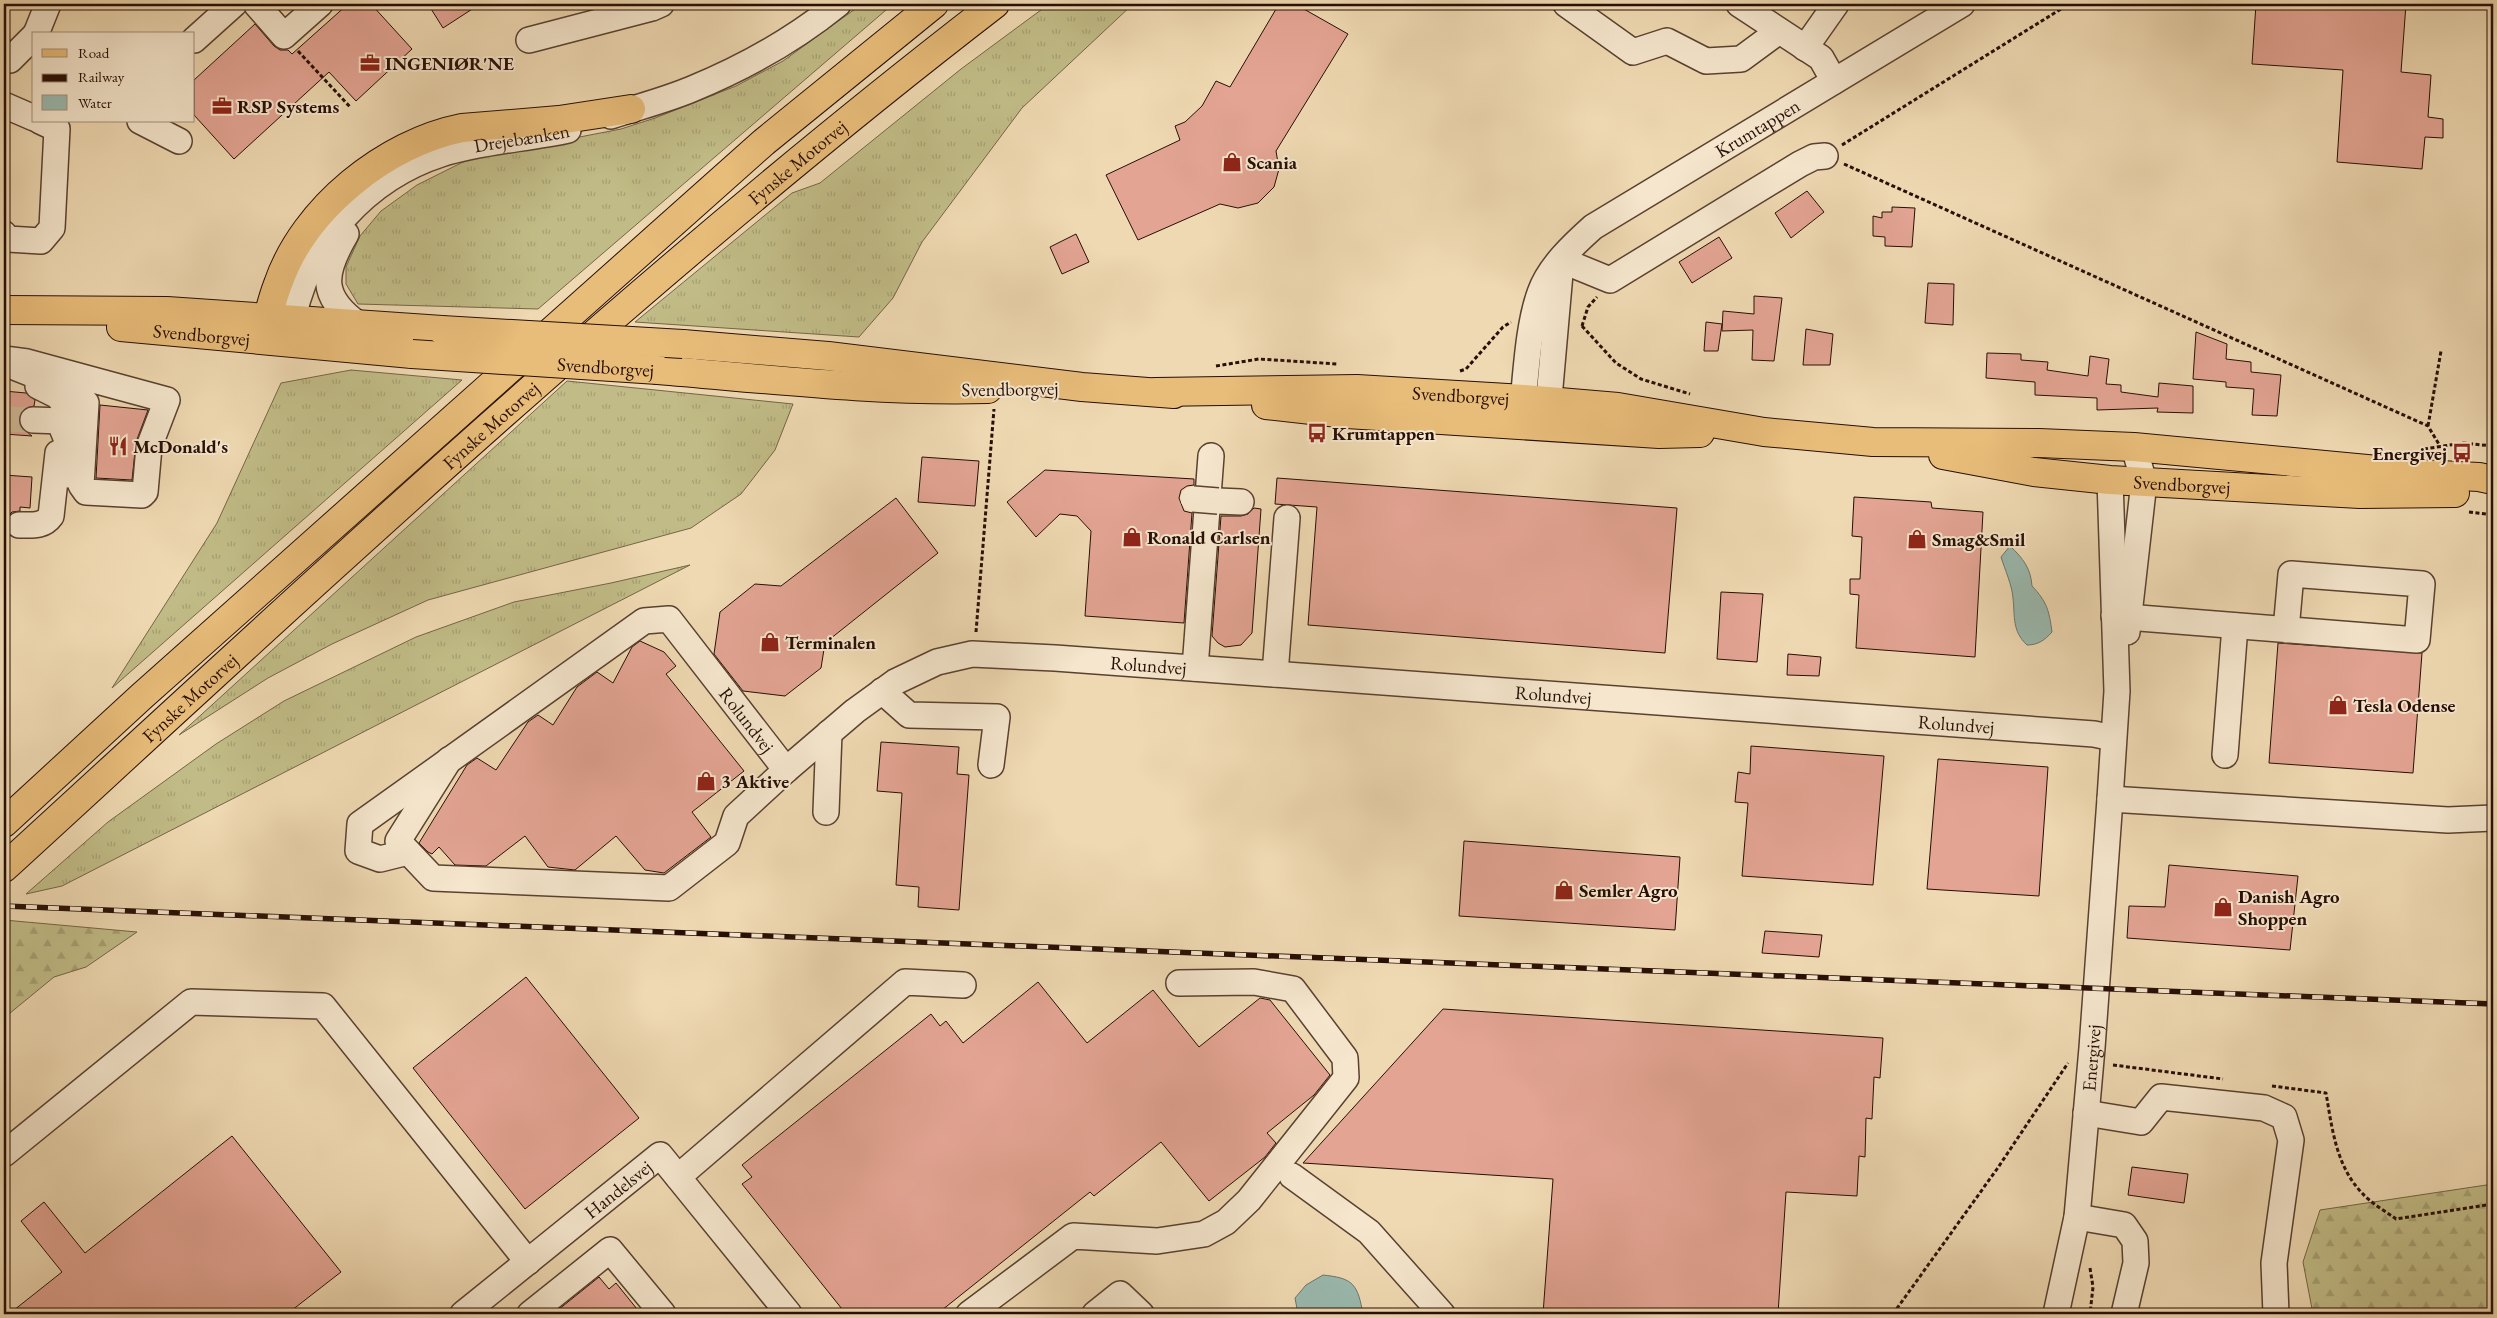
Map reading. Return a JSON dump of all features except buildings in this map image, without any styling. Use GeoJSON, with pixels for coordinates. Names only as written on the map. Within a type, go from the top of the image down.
{"type":"FeatureCollection","features":[{"type":"Feature","properties":{"kind":"main road","name":"Fynske Motorvej"},"geometry":{"type":"LineString","coordinates":[[4,823],[164,676],[764,142],[934,4]]}},
{"type":"Feature","properties":{"kind":"main road","name":"Fynske Motorvej"},"geometry":{"type":"LineString","coordinates":[[4,868],[474,439],[630,301],[786,170],[995,4]]}},
{"type":"Feature","properties":{"kind":"main road"},"geometry":{"type":"LineString","coordinates":[[273,329],[278,282],[295,248],[316,219],[341,192],[369,169],[400,149],[447,131],[462,128],[559,120],[631,109]]}},
{"type":"Feature","properties":{"kind":"main road","name":"Svendborgvej"},"geometry":{"type":"LineString","coordinates":[[7,310],[167,311],[412,354],[658,370],[844,386],[937,390],[1082,387]]}},
{"type":"Feature","properties":{"kind":"main road","name":"Svendborgvej"},"geometry":{"type":"LineString","coordinates":[[273,329],[358,324],[683,344],[828,356],[1082,387],[1156,392],[1347,414],[1535,413],[1618,407],[1764,432],[1873,442],[2039,443],[2140,466],[2360,494],[2493,492]]}},
{"type":"Feature","properties":{"kind":"main road","name":"Svendborgvej"},"geometry":{"type":"LineString","coordinates":[[1873,442],[2034,472],[2110,480],[2140,466],[2420,474],[2479,477],[2493,480]]}},
{"type":"Feature","properties":{"kind":"street"},"geometry":{"type":"LineString","coordinates":[[36,32],[48,4]]}},
{"type":"Feature","properties":{"kind":"street"},"geometry":{"type":"LineString","coordinates":[[195,39],[234,4]]}},
{"type":"Feature","properties":{"kind":"street"},"geometry":{"type":"LineString","coordinates":[[256,4],[284,36],[320,4]]}},
{"type":"Feature","properties":{"kind":"street"},"geometry":{"type":"LineString","coordinates":[[529,40],[661,4]]}},
{"type":"Feature","properties":{"kind":"street","name":"Drejebænken"},"geometry":{"type":"LineString","coordinates":[[273,329],[298,295],[314,260],[330,234],[348,212],[379,185],[421,162],[469,147],[589,125],[691,89],[778,46],[838,4]]}},
{"type":"Feature","properties":{"kind":"street"},"geometry":{"type":"LineString","coordinates":[[1566,4],[1633,52],[1667,41],[1706,61],[1741,59],[1779,31]]}},
{"type":"Feature","properties":{"kind":"street"},"geometry":{"type":"LineString","coordinates":[[1739,4],[1821,58],[1834,81]]}},
{"type":"Feature","properties":{"kind":"street"},"geometry":{"type":"LineString","coordinates":[[1805,48],[1836,4]]}},
{"type":"Feature","properties":{"kind":"street","name":"Krumtappen"},"geometry":{"type":"LineString","coordinates":[[1561,260],[1593,227],[1962,4]]}},
{"type":"Feature","properties":{"kind":"street"},"geometry":{"type":"LineString","coordinates":[[4,59],[10,60],[32,38]]}},
{"type":"Feature","properties":{"kind":"street"},"geometry":{"type":"LineString","coordinates":[[4,112],[32,118]]}},
{"type":"Feature","properties":{"kind":"street"},"geometry":{"type":"LineString","coordinates":[[4,234],[8,239],[41,241],[52,228],[57,129],[42,122]]}},
{"type":"Feature","properties":{"kind":"street"},"geometry":{"type":"LineString","coordinates":[[142,122],[179,141]]}},
{"type":"Feature","properties":{"kind":"street"},"geometry":{"type":"LineString","coordinates":[[1535,413],[1561,260],[1610,280],[1800,164],[1814,157],[1825,156]]}},
{"type":"Feature","properties":{"kind":"street"},"geometry":{"type":"LineString","coordinates":[[358,324],[343,313],[332,299],[329,276],[336,252],[353,223],[421,162]]}},
{"type":"Feature","properties":{"kind":"street"},"geometry":{"type":"LineString","coordinates":[[4,359],[27,362],[167,400],[150,447],[146,488],[142,495],[86,492],[81,485],[86,403],[75,391],[4,363]]}},
{"type":"Feature","properties":{"kind":"street"},"geometry":{"type":"LineString","coordinates":[[4,371],[58,396],[64,404],[52,516],[47,522],[40,525],[19,525]]}},
{"type":"Feature","properties":{"kind":"street"},"geometry":{"type":"LineString","coordinates":[[33,420],[62,424]]}},
{"type":"Feature","properties":{"kind":"street"},"geometry":{"type":"LineString","coordinates":[[62,424],[71,450],[68,488],[72,502],[77,505]]}},
{"type":"Feature","properties":{"kind":"street"},"geometry":{"type":"LineString","coordinates":[[1195,668],[1211,456]]}},
{"type":"Feature","properties":{"kind":"street","name":"Energivej"},"geometry":{"type":"LineString","coordinates":[[2056,1314],[2077,1217],[2092,1055],[2122,616],[2140,466]]}},
{"type":"Feature","properties":{"kind":"street","name":"Energivej"},"geometry":{"type":"LineString","coordinates":[[2110,480],[2122,616]]}},
{"type":"Feature","properties":{"kind":"street"},"geometry":{"type":"LineString","coordinates":[[1193,499],[1229,501]]}},
{"type":"Feature","properties":{"kind":"street"},"geometry":{"type":"LineString","coordinates":[[1275,674],[1287,518]]}},
{"type":"Feature","properties":{"kind":"street"},"geometry":{"type":"LineString","coordinates":[[2122,616],[2236,626],[2286,630],[2418,640],[2422,584],[2291,574],[2286,630]]}},
{"type":"Feature","properties":{"kind":"street","name":"Rolundvej"},"geometry":{"type":"LineString","coordinates":[[408,852],[380,859],[358,851],[360,824],[644,621],[669,619],[786,770],[829,733],[894,682],[938,662],[972,654],[1195,668],[2113,738]]}},
{"type":"Feature","properties":{"kind":"street"},"geometry":{"type":"LineString","coordinates":[[2225,755],[2236,626]]}},
{"type":"Feature","properties":{"kind":"street"},"geometry":{"type":"LineString","coordinates":[[882,691],[909,715],[997,717],[991,765]]}},
{"type":"Feature","properties":{"kind":"street"},"geometry":{"type":"LineString","coordinates":[[826,812],[829,733]]}},
{"type":"Feature","properties":{"kind":"street"},"geometry":{"type":"LineString","coordinates":[[449,760],[398,841],[434,878],[669,888],[727,843],[736,816],[786,770]]}},
{"type":"Feature","properties":{"kind":"street"},"geometry":{"type":"LineString","coordinates":[[2110,799],[2448,820],[2493,818]]}},
{"type":"Feature","properties":{"kind":"street"},"geometry":{"type":"LineString","coordinates":[[678,1177],[905,982],[964,985]]}},
{"type":"Feature","properties":{"kind":"street"},"geometry":{"type":"LineString","coordinates":[[969,1314],[1073,1236],[1157,1241],[1204,1234],[1226,1222],[1248,1200],[1346,1078],[1345,1058],[1293,989],[1254,982],[1179,983]]}},
{"type":"Feature","properties":{"kind":"street"},"geometry":{"type":"LineString","coordinates":[[4,1154],[191,1002],[323,1006],[528,1262]]}},
{"type":"Feature","properties":{"kind":"street"},"geometry":{"type":"LineString","coordinates":[[2086,1113],[2141,1122],[2161,1098],[2264,1108],[2284,1117],[2291,1140],[2274,1263],[2276,1314]]}},
{"type":"Feature","properties":{"kind":"street","name":"Handelsvej"},"geometry":{"type":"LineString","coordinates":[[463,1314],[660,1155],[789,1314]]}},
{"type":"Feature","properties":{"kind":"street"},"geometry":{"type":"LineString","coordinates":[[1292,1176],[1370,1232],[1442,1314]]}},
{"type":"Feature","properties":{"kind":"street"},"geometry":{"type":"LineString","coordinates":[[2077,1217],[2124,1225],[2135,1241],[2136,1263],[2124,1314]]}},
{"type":"Feature","properties":{"kind":"street"},"geometry":{"type":"LineString","coordinates":[[530,1314],[610,1250],[664,1314]]}},
{"type":"Feature","properties":{"kind":"street"},"geometry":{"type":"LineString","coordinates":[[1095,1314],[1120,1294],[1141,1314]]}},
{"type":"Feature","properties":{"kind":"path"},"geometry":{"type":"LineString","coordinates":[[1825,156],[2069,4]]}},
{"type":"Feature","properties":{"kind":"path"},"geometry":{"type":"LineString","coordinates":[[284,36],[351,108]]}},
{"type":"Feature","properties":{"kind":"path"},"geometry":{"type":"LineString","coordinates":[[1825,156],[2428,426],[2440,446],[2463,443],[2493,446]]}},
{"type":"Feature","properties":{"kind":"path"},"geometry":{"type":"LineString","coordinates":[[1458,372],[1466,369],[1503,327],[1518,321]]}},
{"type":"Feature","properties":{"kind":"path"},"geometry":{"type":"LineString","coordinates":[[2428,426],[2441,351]]}},
{"type":"Feature","properties":{"kind":"path"},"geometry":{"type":"LineString","coordinates":[[1210,367],[1259,359],[1339,364]]}},
{"type":"Feature","properties":{"kind":"path"},"geometry":{"type":"LineString","coordinates":[[972,654],[996,389]]}},
{"type":"Feature","properties":{"kind":"path"},"geometry":{"type":"LineString","coordinates":[[1893,1314],[1997,1169],[2058,1080],[2066,1064],[2092,1055],[2228,1080]]}},
{"type":"Feature","properties":{"kind":"path"},"geometry":{"type":"LineString","coordinates":[[2267,1085],[2326,1093],[2333,1137],[2343,1165],[2362,1193],[2396,1219],[2493,1204]]}},
{"type":"Feature","properties":{"kind":"green space"},"geometry":{"type":"Polygon","coordinates":[[[862,4],[893,4],[538,309],[358,304],[346,284],[346,267],[360,236],[381,211],[417,185],[471,158],[621,129],[655,118],[736,86],[783,61],[862,4]]]}},
{"type":"Feature","properties":{"kind":"green space"},"geometry":{"type":"Polygon","coordinates":[[[1049,4],[1133,4],[1022,108],[922,242],[893,298],[859,337],[635,322],[792,193],[820,183],[961,69],[1049,4]]]}},
{"type":"Feature","properties":{"kind":"green space"},"geometry":{"type":"Polygon","coordinates":[[[351,370],[462,380],[112,688],[217,523],[281,383],[351,370]]]}},
{"type":"Feature","properties":{"kind":"green space"},"geometry":{"type":"Polygon","coordinates":[[[567,381],[793,404],[775,450],[741,494],[691,528],[428,600],[332,644],[268,678],[179,735],[567,381]]]}},
{"type":"Feature","properties":{"kind":"green space"},"geometry":{"type":"Polygon","coordinates":[[[690,565],[62,886],[26,894],[108,822],[216,744],[284,701],[416,637],[514,602],[690,565]]]}},
{"type":"Feature","properties":{"kind":"green space"},"geometry":{"type":"Polygon","coordinates":[[[4,920],[137,932],[86,967],[54,977],[4,1018],[4,920]]]}},
{"type":"Feature","properties":{"kind":"green space"},"geometry":{"type":"Polygon","coordinates":[[[2493,1184],[2493,1314],[2313,1314],[2303,1262],[2320,1210],[2493,1184]]]}},
{"type":"Feature","properties":{"kind":"water"},"geometry":{"type":"Polygon","coordinates":[[[2010,546],[2026,564],[2032,586],[2041,597],[2048,612],[2052,632],[2044,640],[2035,644],[2027,645],[2022,640],[2014,618],[2011,588],[2001,557],[2010,546]]]}},
{"type":"Feature","properties":{"kind":"water"},"geometry":{"type":"Polygon","coordinates":[[[1323,1275],[1346,1280],[1355,1287],[1362,1309],[1359,1314],[1298,1314],[1295,1298],[1306,1285],[1323,1275]]]}},
{"type":"Feature","properties":{"kind":"tunnel"},"geometry":{"type":"LineString","coordinates":[[4,419],[33,420]]}},
{"type":"Feature","properties":{"kind":"railway"},"geometry":{"type":"LineString","coordinates":[[4,906],[2493,1004]]}},
{"type":"Feature","properties":{"kind":"place","name":"INGENIØR'NE"},"geometry":{"type":"Point","coordinates":[370,63]}},
{"type":"Feature","properties":{"kind":"place","name":"RSP Systems"},"geometry":{"type":"Point","coordinates":[222,106]}},
{"type":"Feature","properties":{"kind":"place","name":"Scania"},"geometry":{"type":"Point","coordinates":[1232,162]}},
{"type":"Feature","properties":{"kind":"place","name":"Krumtappen"},"geometry":{"type":"Point","coordinates":[1317,433]}},
{"type":"Feature","properties":{"kind":"place","name":"McDonald's"},"geometry":{"type":"Point","coordinates":[118,446]}},
{"type":"Feature","properties":{"kind":"place","name":"Energivej"},"geometry":{"type":"Point","coordinates":[2462,453]}},
{"type":"Feature","properties":{"kind":"place","name":"Ronald Carlsen"},"geometry":{"type":"Point","coordinates":[1132,537]}},
{"type":"Feature","properties":{"kind":"place","name":"Smag&Smil"},"geometry":{"type":"Point","coordinates":[1917,539]}},
{"type":"Feature","properties":{"kind":"place","name":"Terminalen"},"geometry":{"type":"Point","coordinates":[770,642]}},
{"type":"Feature","properties":{"kind":"place","name":"Tesla Odense"},"geometry":{"type":"Point","coordinates":[2338,705]}},
{"type":"Feature","properties":{"kind":"place","name":"3 Aktive"},"geometry":{"type":"Point","coordinates":[706,781]}},
{"type":"Feature","properties":{"kind":"place","name":"Semler Agro"},"geometry":{"type":"Point","coordinates":[1564,890]}},
{"type":"Feature","properties":{"kind":"place","name":"Danish Agro Shoppen"},"geometry":{"type":"Point","coordinates":[2223,907]}}]}
